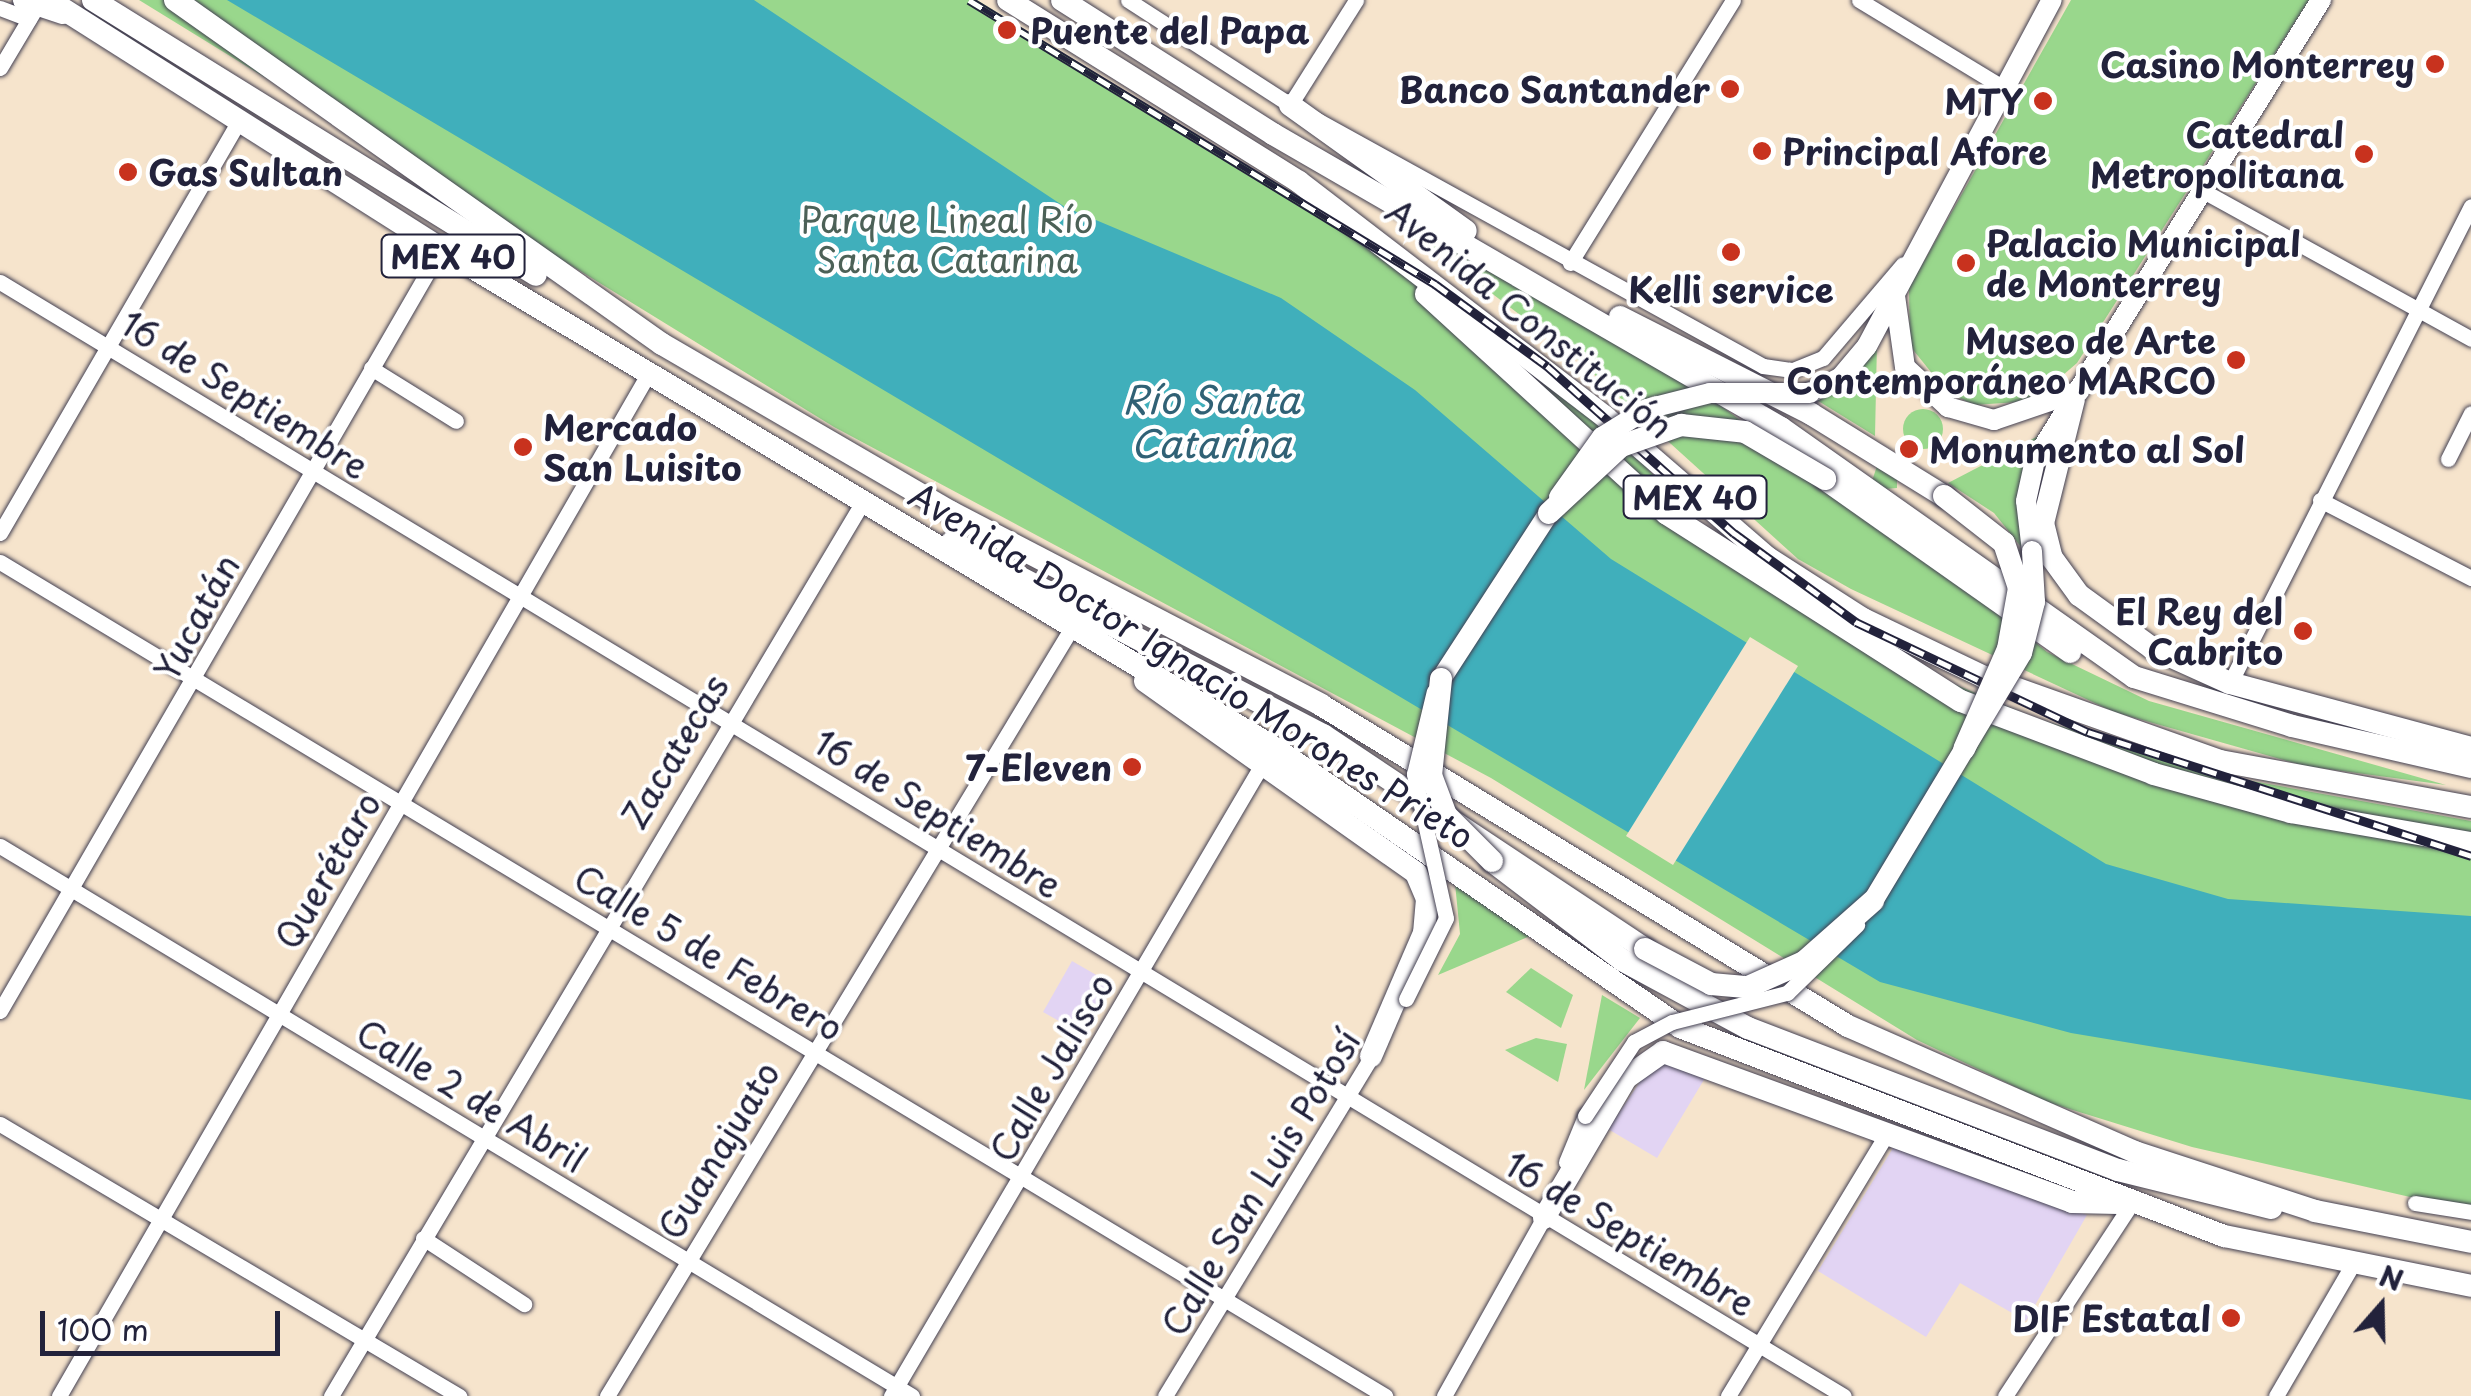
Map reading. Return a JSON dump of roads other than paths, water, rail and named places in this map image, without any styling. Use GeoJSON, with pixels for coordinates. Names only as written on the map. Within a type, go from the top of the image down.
{"type":"FeatureCollection","features":[{"type":"Feature","properties":{"kind":"highway","name":"MEX 40"},"geometry":{"type":"LineString","coordinates":[[93,0],[110,6],[287,120],[454,215]]}},
{"type":"Feature","properties":{"kind":"highway","name":"Avenida Doctor Ignacio Morones Prieto"},"geometry":{"type":"LineString","coordinates":[[175,0],[454,215],[604,307],[951,512],[1321,705],[1878,1042],[2100,1138],[2315,1211],[2471,1242]]}},
{"type":"Feature","properties":{"kind":"highway","name":"Avenida Constitución"},"geometry":{"type":"LineString","coordinates":[[1008,0],[1299,182],[1605,417],[1768,558],[1863,618],[1984,678],[2203,756],[2359,794],[2471,808]]}},
{"type":"Feature","properties":{"kind":"highway","name":"Avenida Constitución"},"geometry":{"type":"LineString","coordinates":[[1062,0],[1410,216],[1532,278],[1859,478],[2134,677],[2292,726],[2471,766]]}},
{"type":"Feature","properties":{"kind":"highway","name":"Avenida Doctor Ignacio Morones Prieto"},"geometry":{"type":"LineString","coordinates":[[35,6],[72,15],[440,249],[1126,660],[1443,857],[1564,954],[1680,1028],[2128,1203],[2351,1267],[2471,1286]]}},
{"type":"Feature","properties":{"kind":"highway"},"geometry":{"type":"LineString","coordinates":[[1290,104],[1532,278],[1736,373],[1944,496],[2004,543],[2018,588],[2004,659],[1964,748]]}},
{"type":"Feature","properties":{"kind":"highway"},"geometry":{"type":"LineString","coordinates":[[1299,182],[1668,514],[1889,662],[2003,722],[2154,774],[2291,812],[2471,843]]}},
{"type":"Feature","properties":{"kind":"highway"},"geometry":{"type":"LineString","coordinates":[[2077,394],[2044,501],[2052,558],[2119,627],[2230,683],[2471,748]]}},
{"type":"Feature","properties":{"kind":"highway"},"geometry":{"type":"LineString","coordinates":[[1549,513],[1620,446],[1681,426],[1745,432],[1826,479],[2044,638],[2134,677]]}},
{"type":"Feature","properties":{"kind":"highway"},"geometry":{"type":"LineString","coordinates":[[862,503],[1323,735],[1644,950],[1711,984],[1748,987],[1804,962],[1873,901]]}},
{"type":"Feature","properties":{"kind":"highway"},"geometry":{"type":"LineString","coordinates":[[1126,660],[1184,717],[1394,853],[1423,887],[1424,933],[1371,1056]]}},
{"type":"Feature","properties":{"kind":"highway"},"geometry":{"type":"LineString","coordinates":[[1441,679],[1431,775],[1446,815],[1492,861],[1622,960],[1748,1028],[2118,1170],[2219,1199],[2315,1211]]}},
{"type":"Feature","properties":{"kind":"highway"},"geometry":{"type":"LineString","coordinates":[[1544,1218],[1626,1078],[1663,1052],[2072,1202],[2128,1203]]}},
{"type":"Feature","properties":{"kind":"main road"},"geometry":{"type":"LineString","coordinates":[[1441,679],[1602,437],[1647,409],[1710,393],[1810,392],[1852,366],[1904,264],[2052,0]]}},
{"type":"Feature","properties":{"kind":"main road"},"geometry":{"type":"LineString","coordinates":[[1873,901],[2027,640],[2032,551],[2029,479],[2077,394],[2321,0]]}},
{"type":"Feature","properties":{"kind":"main road"},"geometry":{"type":"LineString","coordinates":[[1895,284],[1900,354],[1940,402],[1994,420],[2077,394]]}},
{"type":"Feature","properties":{"kind":"street"},"geometry":{"type":"LineString","coordinates":[[1128,0],[1290,104],[1747,360],[1793,370],[1834,348],[1904,264]]}},
{"type":"Feature","properties":{"kind":"street"},"geometry":{"type":"LineString","coordinates":[[1290,104],[1356,0]]}},
{"type":"Feature","properties":{"kind":"street"},"geometry":{"type":"LineString","coordinates":[[1570,263],[1733,0]]}},
{"type":"Feature","properties":{"kind":"street"},"geometry":{"type":"LineString","coordinates":[[1859,0],[2004,88]]}},
{"type":"Feature","properties":{"kind":"street"},"geometry":{"type":"LineString","coordinates":[[0,8],[35,6]]}},
{"type":"Feature","properties":{"kind":"street"},"geometry":{"type":"LineString","coordinates":[[0,68],[35,6]]}},
{"type":"Feature","properties":{"kind":"street"},"geometry":{"type":"LineString","coordinates":[[0,533],[238,122]]}},
{"type":"Feature","properties":{"kind":"street"},"geometry":{"type":"LineString","coordinates":[[2205,192],[2471,339]]}},
{"type":"Feature","properties":{"kind":"street"},"geometry":{"type":"LineString","coordinates":[[2230,683],[2471,206]]}},
{"type":"Feature","properties":{"kind":"street","name":"Yucatán"},"geometry":{"type":"LineString","coordinates":[[0,1011],[195,682],[440,249]]}},
{"type":"Feature","properties":{"kind":"street","name":"16 de Septiembre"},"geometry":{"type":"LineString","coordinates":[[0,282],[728,720],[1345,1099],[1844,1396]]}},
{"type":"Feature","properties":{"kind":"street"},"geometry":{"type":"LineString","coordinates":[[371,368],[456,421]]}},
{"type":"Feature","properties":{"kind":"street","name":"Querétaro"},"geometry":{"type":"LineString","coordinates":[[59,1396],[648,374]]}},
{"type":"Feature","properties":{"kind":"street"},"geometry":{"type":"LineString","coordinates":[[2448,459],[2471,413]]}},
{"type":"Feature","properties":{"kind":"street"},"geometry":{"type":"LineString","coordinates":[[2320,500],[2471,578]]}},
{"type":"Feature","properties":{"kind":"street","name":"Zacatecas"},"geometry":{"type":"LineString","coordinates":[[331,1396],[606,925],[862,503]]}},
{"type":"Feature","properties":{"kind":"street","name":"Calle 5 de Febrero"},"geometry":{"type":"LineString","coordinates":[[0,562],[1384,1396]]}},
{"type":"Feature","properties":{"kind":"street","name":"Guanajuato"},"geometry":{"type":"LineString","coordinates":[[607,1396],[1071,629]]}},
{"type":"Feature","properties":{"kind":"street","name":"Calle San Luis Potosí"},"geometry":{"type":"LineString","coordinates":[[1165,1396],[1406,999],[1446,918],[1414,774],[1420,722],[1441,679]]}},
{"type":"Feature","properties":{"kind":"street","name":"Calle Jalisco"},"geometry":{"type":"LineString","coordinates":[[894,1391],[1261,766]]}},
{"type":"Feature","properties":{"kind":"street","name":"Calle 2 de Abril"},"geometry":{"type":"LineString","coordinates":[[0,846],[688,1258],[894,1391],[912,1396]]}},
{"type":"Feature","properties":{"kind":"street"},"geometry":{"type":"LineString","coordinates":[[1444,1396],[1544,1218],[1585,1116],[1634,1042],[1672,1022],[1786,993],[1824,966],[1873,901]]}},
{"type":"Feature","properties":{"kind":"street"},"geometry":{"type":"LineString","coordinates":[[0,1124],[458,1396]]}},
{"type":"Feature","properties":{"kind":"street"},"geometry":{"type":"LineString","coordinates":[[1728,1396],[1888,1132]]}},
{"type":"Feature","properties":{"kind":"street"},"geometry":{"type":"LineString","coordinates":[[2005,1396],[2128,1203]]}},
{"type":"Feature","properties":{"kind":"street"},"geometry":{"type":"LineString","coordinates":[[2415,1203],[2471,1212]]}},
{"type":"Feature","properties":{"kind":"street"},"geometry":{"type":"LineString","coordinates":[[423,1238],[524,1304]]}},
{"type":"Feature","properties":{"kind":"street"},"geometry":{"type":"LineString","coordinates":[[2276,1396],[2351,1267]]}},
{"type":"Feature","properties":{"kind":"water","name":"Río Santa Catarina"},"geometry":{"type":"Polygon","coordinates":[[[227,0],[754,0],[1065,207],[1281,298],[1415,390],[1611,559],[2106,864],[2228,899],[2471,916],[2471,1100],[2071,1033],[1880,982],[227,0]]]}},
{"type":"Feature","properties":{"kind":"railway"},"geometry":{"type":"LineString","coordinates":[[969,0],[1435,284],[1547,366],[1734,533],[1856,622],[2088,732],[2471,856]]}},
{"type":"Feature","properties":{"kind":"place","name":"Puente del Papa"},"geometry":{"type":"Point","coordinates":[1007,30]}},
{"type":"Feature","properties":{"kind":"place","name":"Casino Monterrey"},"geometry":{"type":"Point","coordinates":[2435,64]}},
{"type":"Feature","properties":{"kind":"place","name":"Banco Santander"},"geometry":{"type":"Point","coordinates":[1730,89]}},
{"type":"Feature","properties":{"kind":"place","name":"MTY"},"geometry":{"type":"Point","coordinates":[2043,101]}},
{"type":"Feature","properties":{"kind":"place","name":"Principal Afore"},"geometry":{"type":"Point","coordinates":[1762,151]}},
{"type":"Feature","properties":{"kind":"place","name":"Catedral Metropolitana"},"geometry":{"type":"Point","coordinates":[2364,154]}},
{"type":"Feature","properties":{"kind":"place","name":"Gas Sultan"},"geometry":{"type":"Point","coordinates":[128,172]}},
{"type":"Feature","properties":{"kind":"place","name":"Kelli service"},"geometry":{"type":"Point","coordinates":[1731,252]}},
{"type":"Feature","properties":{"kind":"place","name":"Palacio Municipal de Monterrey"},"geometry":{"type":"Point","coordinates":[1966,263]}},
{"type":"Feature","properties":{"kind":"place","name":"Museo de Arte Contemporáneo MARCO"},"geometry":{"type":"Point","coordinates":[2236,360]}},
{"type":"Feature","properties":{"kind":"place","name":"Mercado San Luisito"},"geometry":{"type":"Point","coordinates":[523,447]}},
{"type":"Feature","properties":{"kind":"place","name":"Monumento al Sol"},"geometry":{"type":"Point","coordinates":[1909,449]}},
{"type":"Feature","properties":{"kind":"place","name":"El Rey del Cabrito"},"geometry":{"type":"Point","coordinates":[2303,631]}},
{"type":"Feature","properties":{"kind":"place","name":"7-Eleven"},"geometry":{"type":"Point","coordinates":[1132,767]}},
{"type":"Feature","properties":{"kind":"place","name":"DIF Estatal"},"geometry":{"type":"Point","coordinates":[2231,1318]}},
{"type":"Feature","properties":{"kind":"park label","name":"Parque Lineal Río Santa Catarina"},"geometry":{"type":"Point","coordinates":[947,239]}}]}
